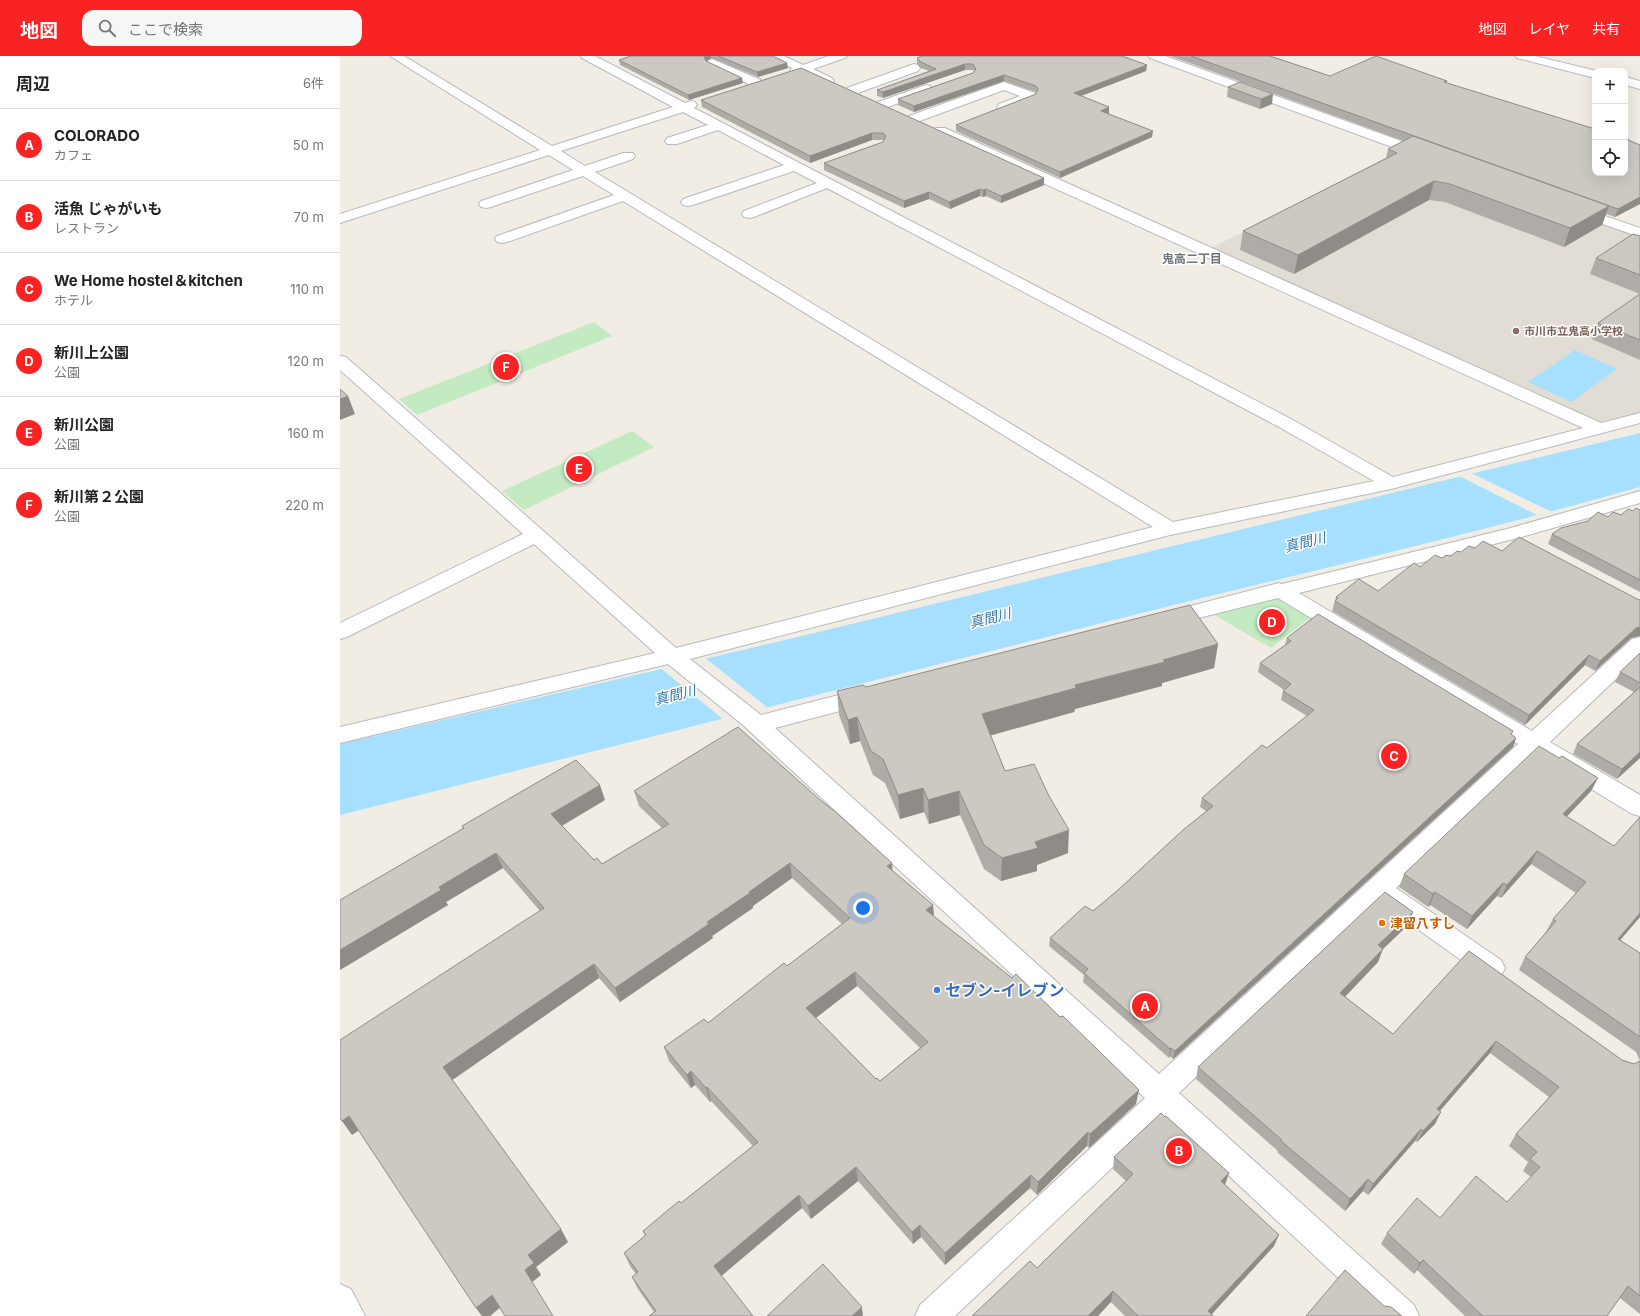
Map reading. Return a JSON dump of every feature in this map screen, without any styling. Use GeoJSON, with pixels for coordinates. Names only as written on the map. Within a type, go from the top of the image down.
{"type":"FeatureCollection","features":[{"type":"Feature","properties":{"kind":"street"},"geometry":{"type":"LineString","coordinates":[[396,56],[549,151],[1170,529]]}},
{"type":"Feature","properties":{"kind":"street"},"geometry":{"type":"LineString","coordinates":[[586,56],[1285,423],[1391,483]]}},
{"type":"Feature","properties":{"kind":"street"},"geometry":{"type":"LineString","coordinates":[[775,56],[1598,428]]}},
{"type":"Feature","properties":{"kind":"street"},"geometry":{"type":"LineString","coordinates":[[787,74],[802,69],[824,58],[841,56]]}},
{"type":"Feature","properties":{"kind":"street"},"geometry":{"type":"LineString","coordinates":[[1154,56],[1436,158]]}},
{"type":"Feature","properties":{"kind":"street"},"geometry":{"type":"LineString","coordinates":[[1521,56],[1592,73]]}},
{"type":"Feature","properties":{"kind":"street"},"geometry":{"type":"LineString","coordinates":[[1567,67],[1584,59]]}},
{"type":"Feature","properties":{"kind":"street"},"geometry":{"type":"LineString","coordinates":[[603,65],[618,60]]}},
{"type":"Feature","properties":{"kind":"street"},"geometry":{"type":"LineString","coordinates":[[712,63],[757,83]]}},
{"type":"Feature","properties":{"kind":"street"},"geometry":{"type":"LineString","coordinates":[[851,91],[914,68]]}},
{"type":"Feature","properties":{"kind":"street"},"geometry":{"type":"LineString","coordinates":[[742,88],[772,78]]}},
{"type":"Feature","properties":{"kind":"street"},"geometry":{"type":"LineString","coordinates":[[1628,82],[1640,85]]}},
{"type":"Feature","properties":{"kind":"street"},"geometry":{"type":"LineString","coordinates":[[882,105],[940,84]]}},
{"type":"Feature","properties":{"kind":"street"},"geometry":{"type":"LineString","coordinates":[[913,119],[1004,86],[1031,96],[990,112]]}},
{"type":"Feature","properties":{"kind":"street"},"geometry":{"type":"LineString","coordinates":[[340,219],[705,100]]}},
{"type":"Feature","properties":{"kind":"street"},"geometry":{"type":"LineString","coordinates":[[672,141],[719,126]]}},
{"type":"Feature","properties":{"kind":"street"},"geometry":{"type":"LineString","coordinates":[[941,131],[955,126]]}},
{"type":"Feature","properties":{"kind":"street"},"geometry":{"type":"LineString","coordinates":[[486,204],[628,156]]}},
{"type":"Feature","properties":{"kind":"street"},"geometry":{"type":"LineString","coordinates":[[688,202],[799,168],[819,166]]}},
{"type":"Feature","properties":{"kind":"street"},"geometry":{"type":"LineString","coordinates":[[749,214],[828,183]]}},
{"type":"Feature","properties":{"kind":"street"},"geometry":{"type":"LineString","coordinates":[[502,239],[624,196]]}},
{"type":"Feature","properties":{"kind":"street"},"geometry":{"type":"LineString","coordinates":[[1567,206],[1640,233]]}},
{"type":"Feature","properties":{"kind":"street"},"geometry":{"type":"LineString","coordinates":[[340,361],[676,658],[754,722],[1403,1316]]}},
{"type":"Feature","properties":{"kind":"street"},"geometry":{"type":"LineString","coordinates":[[340,735],[676,658],[1170,529],[1391,483],[1640,418]]}},
{"type":"Feature","properties":{"kind":"street"},"geometry":{"type":"LineString","coordinates":[[1148,624],[1279,590],[1511,534],[1640,497]]}},
{"type":"Feature","properties":{"kind":"street"},"geometry":{"type":"LineString","coordinates":[[1511,534],[1536,548]]}},
{"type":"Feature","properties":{"kind":"street"},"geometry":{"type":"LineString","coordinates":[[340,632],[536,535]]}},
{"type":"Feature","properties":{"kind":"street"},"geometry":{"type":"LineString","coordinates":[[1279,590],[1640,807]]}},
{"type":"Feature","properties":{"kind":"street"},"geometry":{"type":"LineString","coordinates":[[931,1316],[1379,888],[1640,644]]}},
{"type":"Feature","properties":{"kind":"street"},"geometry":{"type":"LineString","coordinates":[[754,722],[887,691]]}},
{"type":"Feature","properties":{"kind":"street"},"geometry":{"type":"LineString","coordinates":[[1379,888],[1508,980]]}},
{"type":"Feature","properties":{"kind":"street"},"geometry":{"type":"LineString","coordinates":[[340,1300],[349,1316]]}},
{"type":"Feature","properties":{"kind":"shaded area","name":"市川市立鬼高小学校"},"geometry":{"type":"Polygon","coordinates":[[[1403,151],[1640,237],[1640,413],[1595,423],[1209,249],[1403,151]]]}},
{"type":"Feature","properties":{"kind":"green space"},"geometry":{"type":"Polygon","coordinates":[[[594,322],[612,336],[417,415],[399,399],[594,322]]]}},
{"type":"Feature","properties":{"kind":"green space"},"geometry":{"type":"Polygon","coordinates":[[[632,431],[654,447],[524,510],[502,491],[632,431]]]}},
{"type":"Feature","properties":{"kind":"green space"},"geometry":{"type":"Polygon","coordinates":[[[1278,595],[1312,616],[1271,648],[1213,614],[1278,595]]]}},
{"type":"Feature","properties":{"kind":"water"},"geometry":{"type":"Polygon","coordinates":[[[1575,350],[1617,369],[1571,402],[1528,382],[1575,350]]]}},
{"type":"Feature","properties":{"kind":"water","name":"真間川"},"geometry":{"type":"Polygon","coordinates":[[[1640,433],[1640,487],[1457,536],[1150,611],[340,815],[340,744],[781,641],[1640,433]]]}},
{"type":"Feature","properties":{"kind":"pier"},"geometry":{"type":"Polygon","coordinates":[[[1469,472],[1554,513],[1541,517],[1457,475],[1469,472]]]}},
{"type":"Feature","properties":{"kind":"pier"},"geometry":{"type":"Polygon","coordinates":[[[704,657],[768,708],[724,720],[659,667],[704,657]]]}},
{"type":"Feature","properties":{"kind":"building"},"geometry":{"type":"Polygon","coordinates":[[[631,56],[706,56],[704,57],[706,61],[742,78],[688,95],[619,60],[631,56]]]}},
{"type":"Feature","properties":{"kind":"building"},"geometry":{"type":"Polygon","coordinates":[[[718,56],[773,56],[787,63],[757,72],[718,56]]]}},
{"type":"Feature","properties":{"kind":"building"},"geometry":{"type":"Polygon","coordinates":[[[922,56],[1122,56],[1147,65],[1074,93],[1109,107],[1101,111],[1153,131],[1060,172],[956,125],[1036,94],[1038,89],[1036,86],[1004,75],[914,106],[898,99],[973,73],[976,69],[973,64],[965,64],[883,92],[877,90],[936,69],[921,62],[917,58],[922,56]]]}},
{"type":"Feature","properties":{"kind":"building"},"geometry":{"type":"Polygon","coordinates":[[[1191,56],[1270,56],[1330,76],[1376,56],[1447,81],[1444,82],[1592,128],[1592,176],[1628,176],[1628,140],[1640,145],[1640,197],[1618,209],[1191,56]]]}},
{"type":"Feature","properties":{"kind":"building"},"geometry":{"type":"Polygon","coordinates":[[[801,68],[1044,178],[1001,196],[986,189],[980,189],[949,202],[929,192],[904,201],[824,163],[883,142],[886,136],[883,133],[872,133],[810,156],[701,100],[801,68]]]}},
{"type":"Feature","properties":{"kind":"building"},"geometry":{"type":"Polygon","coordinates":[[[1240,82],[1273,94],[1261,99],[1228,87],[1240,82]]]}},
{"type":"Feature","properties":{"kind":"building"},"geometry":{"type":"Polygon","coordinates":[[[1413,136],[1609,206],[1570,228],[1450,184],[1434,181],[1298,255],[1243,231],[1397,153],[1388,149],[1413,136]]]}},
{"type":"Feature","properties":{"kind":"building"},"geometry":{"type":"Polygon","coordinates":[[[1633,234],[1640,236],[1640,275],[1596,258],[1633,234]]]}},
{"type":"Feature","properties":{"kind":"building"},"geometry":{"type":"Polygon","coordinates":[[[1640,294],[1640,340],[1598,323],[1640,294]]]}},
{"type":"Feature","properties":{"kind":"building"},"geometry":{"type":"Polygon","coordinates":[[[340,389],[348,396],[340,399],[340,389]]]}},
{"type":"Feature","properties":{"kind":"building"},"geometry":{"type":"Polygon","coordinates":[[[1636,508],[1640,510],[1640,580],[1552,534],[1561,528],[1588,521],[1598,512],[1608,517],[1613,512],[1621,515],[1628,509],[1633,511],[1636,508]]]}},
{"type":"Feature","properties":{"kind":"building"},"geometry":{"type":"Polygon","coordinates":[[[1519,537],[1640,600],[1640,627],[1636,628],[1600,661],[1589,655],[1529,715],[1335,601],[1338,598],[1336,597],[1359,579],[1378,591],[1414,563],[1420,567],[1435,555],[1442,558],[1446,555],[1451,556],[1457,551],[1461,552],[1469,546],[1475,548],[1483,541],[1502,551],[1519,537]]]}},
{"type":"Feature","properties":{"kind":"building"},"geometry":{"type":"Polygon","coordinates":[[[1190,605],[1218,644],[1163,660],[1165,662],[1075,685],[1076,688],[982,714],[1005,771],[1034,764],[1049,796],[1069,830],[1035,842],[1038,848],[1002,858],[984,845],[959,791],[928,800],[923,788],[898,795],[883,759],[871,751],[857,717],[848,720],[837,691],[863,685],[866,687],[1190,605]]]}},
{"type":"Feature","properties":{"kind":"building"},"geometry":{"type":"Polygon","coordinates":[[[1318,614],[1513,731],[1511,734],[1516,738],[1175,1051],[1171,1048],[1170,1049],[1084,973],[1088,969],[1050,938],[1085,906],[1093,911],[1118,890],[1183,830],[1213,806],[1202,798],[1262,745],[1267,748],[1314,710],[1283,691],[1291,684],[1260,663],[1291,641],[1287,638],[1318,614]]]}},
{"type":"Feature","properties":{"kind":"building"},"geometry":{"type":"Polygon","coordinates":[[[1640,653],[1640,683],[1620,672],[1640,653]]]}},
{"type":"Feature","properties":{"kind":"building"},"geometry":{"type":"Polygon","coordinates":[[[1640,687],[1640,752],[1622,769],[1577,744],[1640,687]]]}},
{"type":"Feature","properties":{"kind":"building"},"geometry":{"type":"Polygon","coordinates":[[[738,727],[892,863],[887,866],[933,905],[926,910],[1012,978],[1016,974],[1060,1017],[1063,1016],[1139,1090],[1090,1134],[1088,1132],[1038,1182],[1031,1175],[945,1253],[920,1225],[912,1232],[856,1167],[808,1206],[799,1195],[714,1266],[753,1316],[649,1316],[656,1311],[632,1277],[638,1272],[624,1253],[646,1235],[643,1231],[679,1201],[681,1203],[758,1142],[691,1071],[687,1075],[664,1047],[704,1019],[708,1023],[784,963],[787,966],[850,918],[790,863],[749,892],[750,893],[707,922],[709,924],[615,988],[594,964],[443,1067],[561,1229],[528,1255],[534,1263],[525,1270],[553,1316],[505,1316],[492,1295],[476,1308],[349,1116],[342,1121],[340,1118],[340,1040],[544,908],[496,853],[439,887],[441,890],[340,950],[340,900],[464,828],[462,826],[576,760],[600,785],[551,814],[594,860],[597,858],[602,864],[669,824],[634,791],[738,727]],[[855,972],[806,1008],[876,1079],[877,1078],[880,1081],[928,1042],[855,972]]]}},
{"type":"Feature","properties":{"kind":"building"},"geometry":{"type":"Polygon","coordinates":[[[1539,746],[1559,758],[1562,756],[1598,778],[1563,814],[1614,846],[1640,817],[1640,913],[1618,939],[1640,953],[1640,1037],[1525,957],[1556,921],[1553,919],[1586,882],[1537,851],[1507,885],[1503,883],[1472,916],[1435,892],[1433,894],[1404,874],[1539,746]]]}},
{"type":"Feature","properties":{"kind":"building"},"geometry":{"type":"Polygon","coordinates":[[[1385,892],[1413,912],[1378,945],[1383,949],[1340,993],[1393,1034],[1469,951],[1622,1060],[1634,1064],[1640,1061],[1640,1296],[1628,1286],[1607,1316],[1483,1316],[1423,1260],[1420,1263],[1387,1233],[1417,1198],[1440,1218],[1476,1176],[1507,1202],[1540,1167],[1530,1159],[1537,1152],[1516,1134],[1559,1087],[1496,1041],[1437,1109],[1441,1112],[1423,1131],[1421,1129],[1373,1184],[1368,1179],[1350,1199],[1281,1141],[1282,1140],[1198,1067],[1385,892]]]}},
{"type":"Feature","properties":{"kind":"building"},"geometry":{"type":"Polygon","coordinates":[[[1161,1113],[1229,1173],[1221,1181],[1279,1235],[1208,1311],[1213,1316],[1138,1316],[1113,1291],[1088,1316],[972,1316],[1030,1261],[1037,1268],[1133,1174],[1114,1157],[1161,1113]]]}},
{"type":"Feature","properties":{"kind":"building"},"geometry":{"type":"Polygon","coordinates":[[[823,1264],[862,1307],[852,1316],[767,1316],[823,1264]]]}},
{"type":"Feature","properties":{"kind":"building"},"geometry":{"type":"Polygon","coordinates":[[[1345,1270],[1384,1306],[1391,1307],[1402,1316],[1306,1316],[1345,1270]]]}},
{"type":"Feature","properties":{"kind":"place","name":"市川市立鬼高小学校"},"geometry":{"type":"Point","coordinates":[1516,331]}},
{"type":"Feature","properties":{"kind":"place","name":"新川第２公園"},"geometry":{"type":"Point","coordinates":[506,367]}},
{"type":"Feature","properties":{"kind":"place","name":"新川公園"},"geometry":{"type":"Point","coordinates":[579,469]}},
{"type":"Feature","properties":{"kind":"place","name":"新川上公園"},"geometry":{"type":"Point","coordinates":[1272,622]}},
{"type":"Feature","properties":{"kind":"place","name":"We Home hostel＆kitchen"},"geometry":{"type":"Point","coordinates":[1394,756]}},
{"type":"Feature","properties":{"kind":"place","name":"津留八すし"},"geometry":{"type":"Point","coordinates":[1382,923]}},
{"type":"Feature","properties":{"kind":"place","name":"セブン-イレブン"},"geometry":{"type":"Point","coordinates":[937,990]}},
{"type":"Feature","properties":{"kind":"place","name":"COLORADO"},"geometry":{"type":"Point","coordinates":[1145,1006]}},
{"type":"Feature","properties":{"kind":"place","name":"活魚 じゃがいも"},"geometry":{"type":"Point","coordinates":[1179,1151]}},
{"type":"Feature","properties":{"kind":"district","name":"鬼高二丁目"},"geometry":{"type":"Point","coordinates":[1192,259]}}]}
